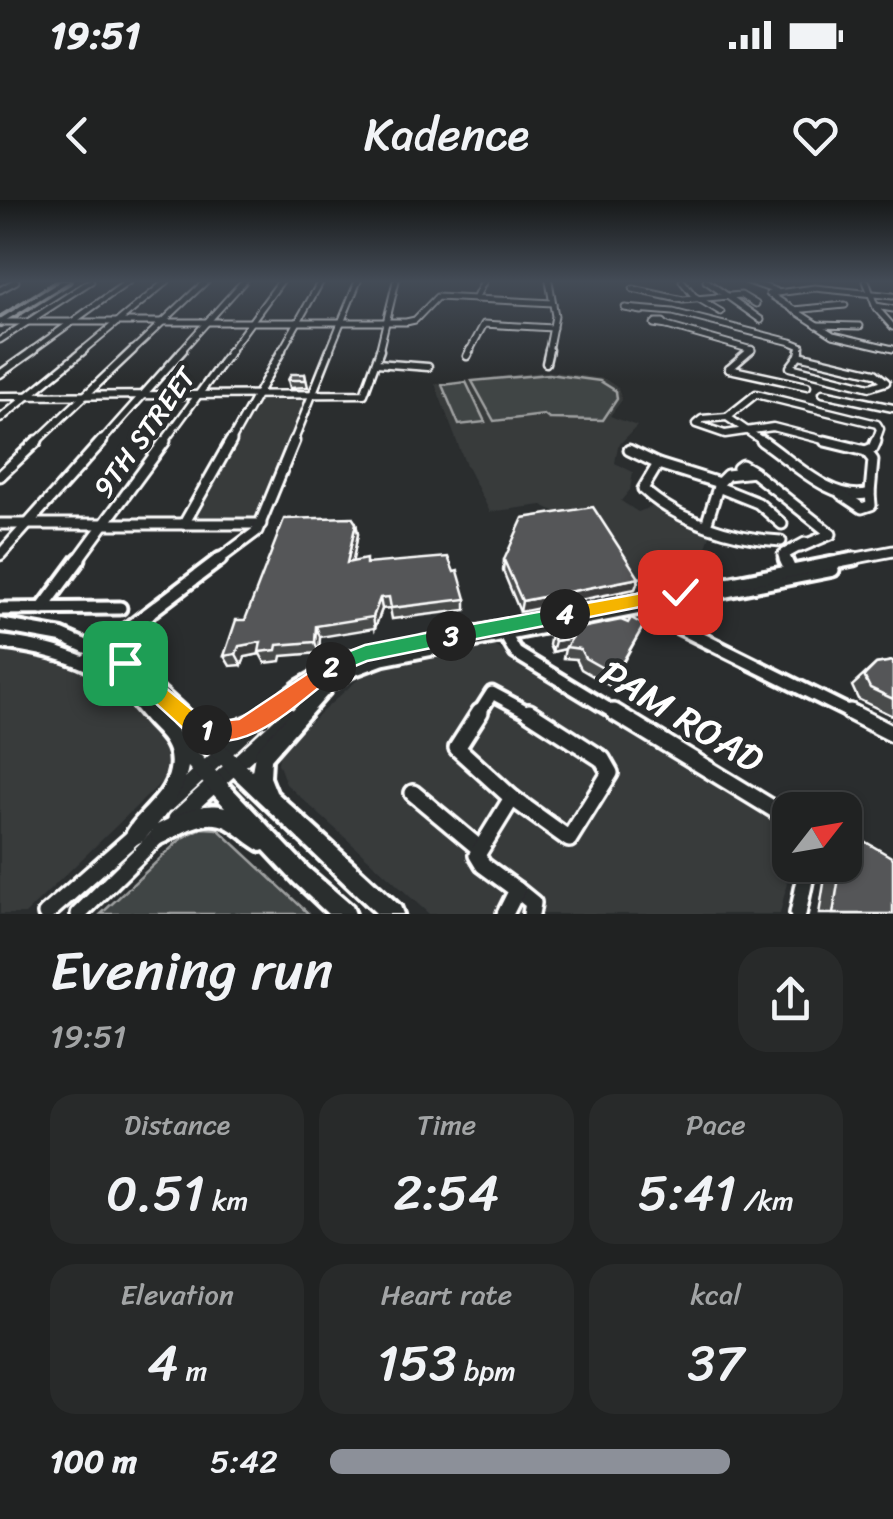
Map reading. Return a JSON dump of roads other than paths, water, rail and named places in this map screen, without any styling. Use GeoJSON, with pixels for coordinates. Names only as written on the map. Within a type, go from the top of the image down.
{"type":"FeatureCollection","features":[{"type":"Feature","properties":{"kind":"main road"},"geometry":{"type":"LineString","coordinates":[[125,663],[130,639],[151,612]]}},
{"type":"Feature","properties":{"kind":"main road"},"geometry":{"type":"LineString","coordinates":[[0,625],[52,633],[104,650],[125,663],[392,914]]}},
{"type":"Feature","properties":{"kind":"main road"},"geometry":{"type":"LineString","coordinates":[[0,642],[46,650],[88,664],[128,690],[302,875],[344,914]]}},
{"type":"Feature","properties":{"kind":"main road"},"geometry":{"type":"LineString","coordinates":[[270,800],[261,777],[262,756],[323,688]]}},
{"type":"Feature","properties":{"kind":"main road"},"geometry":{"type":"LineString","coordinates":[[196,726],[231,732],[262,719]]}},
{"type":"Feature","properties":{"kind":"main road"},"geometry":{"type":"LineString","coordinates":[[136,834],[178,778],[181,760],[174,740]]}},
{"type":"Feature","properties":{"kind":"main road"},"geometry":{"type":"LineString","coordinates":[[160,834],[200,814],[224,813],[302,875]]}},
{"type":"Feature","properties":{"kind":"street"},"geometry":{"type":"LineString","coordinates":[[0,340],[40,314]]}},
{"type":"Feature","properties":{"kind":"street"},"geometry":{"type":"LineString","coordinates":[[0,374],[84,314]]}},
{"type":"Feature","properties":{"kind":"street"},"geometry":{"type":"LineString","coordinates":[[0,419],[127,314]]}},
{"type":"Feature","properties":{"kind":"street"},"geometry":{"type":"LineString","coordinates":[[0,476],[170,314]]}},
{"type":"Feature","properties":{"kind":"street"},"geometry":{"type":"LineString","coordinates":[[0,555],[214,314]]}},
{"type":"Feature","properties":{"kind":"street","name":"9TH STREET"},"geometry":{"type":"LineString","coordinates":[[42,609],[258,314]]}},
{"type":"Feature","properties":{"kind":"street"},"geometry":{"type":"LineString","coordinates":[[184,524],[253,393],[301,314]]}},
{"type":"Feature","properties":{"kind":"street"},"geometry":{"type":"LineString","coordinates":[[88,664],[245,542],[261,524],[345,314]]}},
{"type":"Feature","properties":{"kind":"street"},"geometry":{"type":"LineString","coordinates":[[0,396],[356,396],[369,390],[389,314]]}},
{"type":"Feature","properties":{"kind":"street"},"geometry":{"type":"LineString","coordinates":[[0,320],[387,322],[412,321],[419,314]]}},
{"type":"Feature","properties":{"kind":"street"},"geometry":{"type":"LineString","coordinates":[[546,363],[553,314]]}},
{"type":"Feature","properties":{"kind":"street"},"geometry":{"type":"LineString","coordinates":[[674,314],[738,328],[739,334],[749,331],[798,344],[799,356]]}},
{"type":"Feature","properties":{"kind":"street"},"geometry":{"type":"LineString","coordinates":[[754,314],[762,320]]}},
{"type":"Feature","properties":{"kind":"street"},"geometry":{"type":"LineString","coordinates":[[798,314],[835,336],[893,349]]}},
{"type":"Feature","properties":{"kind":"street"},"geometry":{"type":"LineString","coordinates":[[468,356],[486,323],[553,328]]}},
{"type":"Feature","properties":{"kind":"street"},"geometry":{"type":"LineString","coordinates":[[667,326],[752,350],[730,369],[893,408]]}},
{"type":"Feature","properties":{"kind":"street"},"geometry":{"type":"LineString","coordinates":[[816,326],[860,326]]}},
{"type":"Feature","properties":{"kind":"street"},"geometry":{"type":"LineString","coordinates":[[799,356],[875,372],[886,382],[875,388],[788,366],[799,356]]}},
{"type":"Feature","properties":{"kind":"street"},"geometry":{"type":"LineString","coordinates":[[377,363],[428,368]]}},
{"type":"Feature","properties":{"kind":"street"},"geometry":{"type":"LineString","coordinates":[[811,405],[820,375]]}},
{"type":"Feature","properties":{"kind":"street"},"geometry":{"type":"LineString","coordinates":[[727,417],[748,396],[763,394],[877,424],[880,429],[872,448],[866,451],[773,427],[745,430],[718,433],[696,424],[702,419],[727,417],[745,430],[840,493],[851,504],[864,508],[871,505],[872,460],[866,451]]}},
{"type":"Feature","properties":{"kind":"street"},"geometry":{"type":"LineString","coordinates":[[629,450],[758,503],[782,524]]}},
{"type":"Feature","properties":{"kind":"street"},"geometry":{"type":"LineString","coordinates":[[658,464],[644,486],[647,494],[666,508],[760,540],[781,541]]}},
{"type":"Feature","properties":{"kind":"street"},"geometry":{"type":"LineString","coordinates":[[708,522],[718,485],[725,476],[740,472],[738,468],[745,466],[829,531],[831,536],[783,554],[793,574]]}},
{"type":"Feature","properties":{"kind":"street"},"geometry":{"type":"LineString","coordinates":[[0,524],[261,524]]}},
{"type":"Feature","properties":{"kind":"street"},"geometry":{"type":"LineString","coordinates":[[228,760],[262,719],[320,674],[349,658],[893,555]]}},
{"type":"Feature","properties":{"kind":"street"},"geometry":{"type":"LineString","coordinates":[[652,601],[672,624],[893,734]]}},
{"type":"Feature","properties":{"kind":"street"},"geometry":{"type":"LineString","coordinates":[[0,610],[120,608]]}},
{"type":"Feature","properties":{"kind":"street"},"geometry":{"type":"LineString","coordinates":[[46,914],[136,834],[323,688],[375,660],[502,631]]}},
{"type":"Feature","properties":{"kind":"street","name":"PAM ROAD"},"geometry":{"type":"LineString","coordinates":[[502,631],[516,653],[772,808]]}},
{"type":"Feature","properties":{"kind":"street"},"geometry":{"type":"LineString","coordinates":[[492,693],[602,759],[610,773],[569,840],[512,798],[457,748],[492,693]]}},
{"type":"Feature","properties":{"kind":"street"},"geometry":{"type":"LineString","coordinates":[[79,914],[160,834],[210,776]]}},
{"type":"Feature","properties":{"kind":"street"},"geometry":{"type":"LineString","coordinates":[[413,793],[478,848]]}},
{"type":"Feature","properties":{"kind":"street"},"geometry":{"type":"LineString","coordinates":[[512,798],[477,855],[483,865],[531,900],[531,914]]}},
{"type":"Feature","properties":{"kind":"street"},"geometry":{"type":"LineString","coordinates":[[798,914],[805,882]]}},
{"type":"Feature","properties":{"kind":"street"},"geometry":{"type":"LineString","coordinates":[[505,914],[517,890]]}}]}
